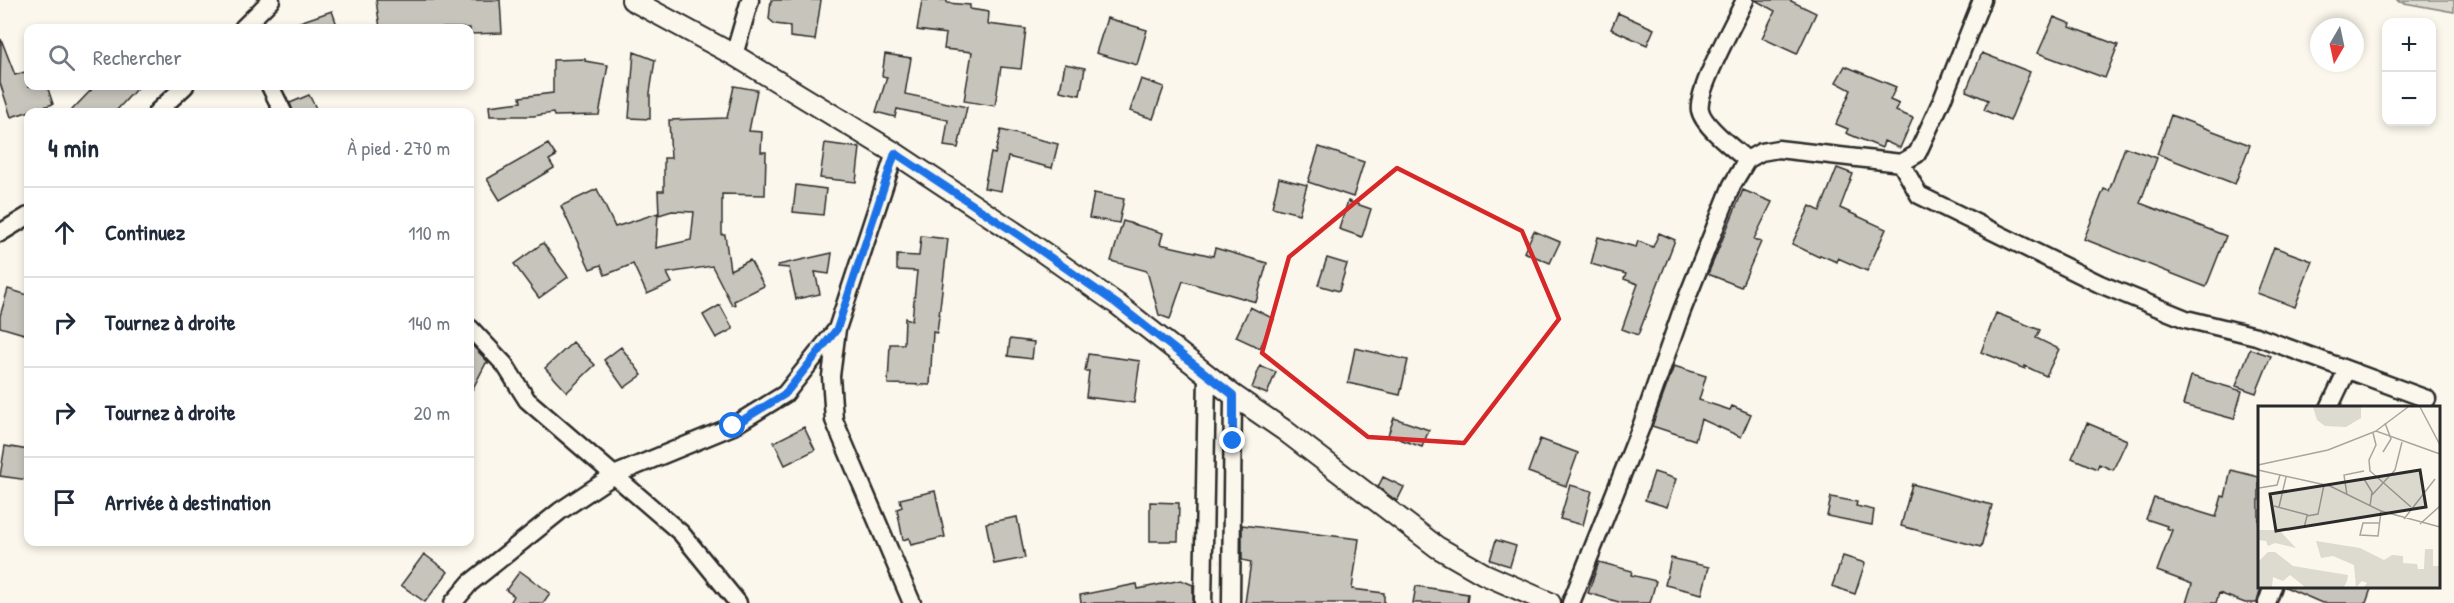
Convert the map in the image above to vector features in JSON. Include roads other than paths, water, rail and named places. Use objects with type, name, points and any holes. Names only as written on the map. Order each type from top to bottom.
[{"type":"street","points":[[247,24],[271,0]]},
{"type":"street","points":[[632,0],[734,55],[895,153],[1117,304],[1233,395],[1284,430],[1437,547],[1484,574],[1550,603]]},
{"type":"street","points":[[734,55],[750,0]]},
{"type":"street","points":[[1745,0],[1701,93],[1700,110],[1709,125],[1747,160]]},
{"type":"street","points":[[1571,603],[1641,428],[1681,314],[1732,185],[1747,160],[1761,152],[1778,149],[1901,164],[1917,154],[1942,100],[1982,0]]},
{"type":"street","points":[[161,108],[181,90]]},
{"type":"street","points":[[272,90],[281,108]]},
{"type":"street","points":[[895,153],[837,329],[831,376],[834,420],[912,603]]},
{"type":"street","points":[[1901,164],[1919,195],[2100,284],[2187,319],[2256,336],[2427,399]]},
{"type":"street","points":[[0,233],[24,218]]},
{"type":"street","points":[[453,603],[470,583],[560,511],[614,475],[733,426],[785,394],[837,329]]},
{"type":"street","points":[[474,332],[505,365],[527,400],[681,533],[738,603]]},
{"type":"street","points":[[2329,406],[2347,370]]},
{"type":"street","points":[[1203,603],[1208,375]]},
{"type":"street","points":[[1231,603],[1233,395]]},
{"type":"street","points":[[2267,603],[2272,588]]}]
